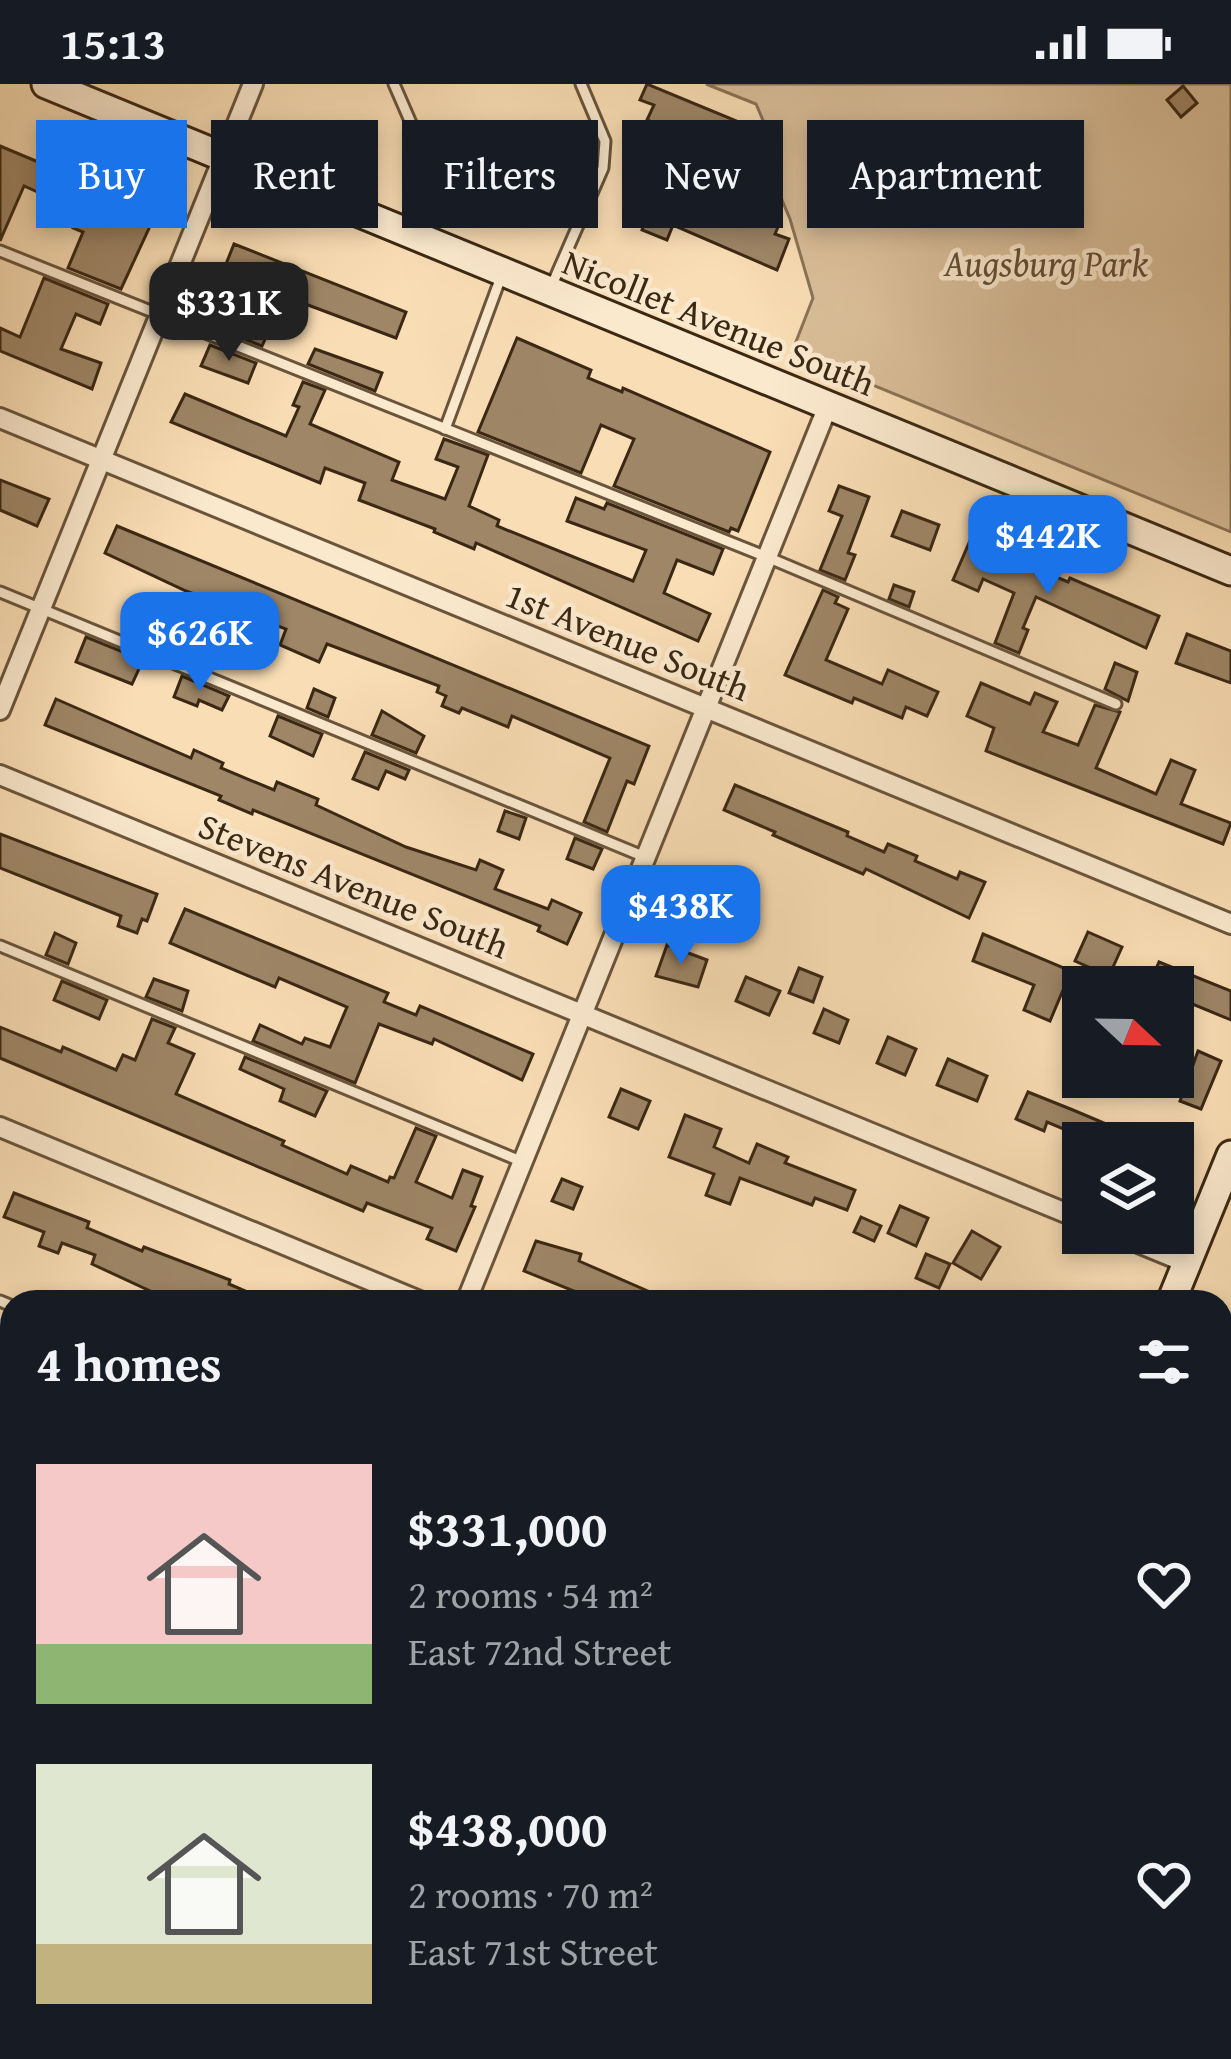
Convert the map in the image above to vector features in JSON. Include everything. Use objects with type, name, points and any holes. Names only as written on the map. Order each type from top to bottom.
[{"type":"main road","name":"Nicollet Avenue South","points":[[46,84],[211,152]]},
{"type":"main road","name":"Nicollet Avenue South","points":[[378,220],[1231,571]]},
{"type":"main road","points":[[1176,1290],[1231,1155]]},
{"type":"street","points":[[239,120],[253,84]]},
{"type":"street","points":[[0,710],[211,189]]},
{"type":"street","points":[[471,1290],[828,406]]},
{"type":"street","name":"1st Avenue South","points":[[0,418],[1231,924]]},
{"type":"street","name":"Stevens Avenue South","points":[[0,775],[1062,1211]]},
{"type":"street","points":[[0,1127],[393,1290]]},
{"type":"street","points":[[1165,1254],[1187,1263]]},
{"type":"lane","points":[[394,84],[410,120]]},
{"type":"lane","points":[[580,84],[596,120]]},
{"type":"lane","points":[[598,125],[605,141],[598,177]]},
{"type":"lane","points":[[550,291],[576,228]]},
{"type":"lane","points":[[0,250],[767,557],[1116,704]]},
{"type":"lane","points":[[445,429],[503,272]]},
{"type":"lane","points":[[0,592],[646,857]]},
{"type":"lane","points":[[0,946],[523,1162]]},
{"type":"green space","name":"Augsburg Park","points":[[706,84],[1231,84],[1231,532],[792,352],[813,298],[783,202],[783,120],[763,120],[756,104]]},
{"type":"building","points":[[647,84],[734,120],[647,120],[654,105],[640,100]]},
{"type":"building","points":[[1183,86],[1197,103],[1181,117],[1167,100]]},
{"type":"building","points":[[0,146],[36,161],[36,191],[24,186],[0,241]]},
{"type":"building","points":[[73,228],[149,228],[121,289],[68,268],[83,232]]},
{"type":"building","points":[[643,228],[672,228],[667,240]]},
{"type":"building","points":[[680,228],[778,228],[775,234],[789,239],[777,270]]},
{"type":"building","points":[[234,244],[406,312],[396,338],[284,296],[262,346],[217,328],[236,280],[222,274]]},
{"type":"building","points":[[44,278],[108,304],[100,324],[76,314],[61,349],[101,363],[92,389],[0,351],[0,328],[20,337]]},
{"type":"building","points":[[517,338],[591,370],[588,378],[622,392],[623,388],[770,452],[738,531],[731,528],[729,532],[614,486],[634,439],[601,425],[581,473],[478,432]]},
{"type":"building","points":[[210,345],[256,363],[248,383],[201,366]]},
{"type":"building","points":[[315,349],[382,373],[375,391],[308,364]]},
{"type":"building","points":[[303,382],[325,390],[310,424],[399,462],[392,480],[445,499],[458,467],[436,459],[444,439],[488,455],[469,506],[499,520],[497,526],[633,581],[646,550],[567,521],[576,498],[604,509],[607,503],[723,549],[713,574],[677,560],[664,593],[710,614],[698,641],[476,543],[474,549],[359,500],[365,483],[325,468],[320,483],[171,422],[185,394],[286,436],[299,407],[293,405]]},
{"type":"building","points":[[0,480],[49,499],[37,526],[0,510]]},
{"type":"building","points":[[839,486],[869,497],[848,553],[855,555],[845,580],[820,570],[842,516],[829,511]]},
{"type":"building","points":[[902,511],[939,525],[930,550],[892,536]]},
{"type":"building","points":[[117,526],[649,746],[634,784],[627,781],[607,832],[584,822],[610,758],[512,716],[508,727],[462,708],[459,713],[442,706],[446,696],[437,692],[439,686],[327,644],[319,662],[280,645],[286,629],[186,591],[105,553]]},
{"type":"building","points":[[972,536],[1068,582],[1070,578],[1159,616],[1146,648],[1036,597],[1019,653],[995,643],[1014,593],[983,579],[978,591],[953,580]]},
{"type":"building","points":[[894,585],[914,592],[909,607],[889,599]]},
{"type":"building","points":[[823,590],[848,609],[826,660],[882,684],[888,670],[938,692],[927,716],[906,707],[902,718],[785,675]]},
{"type":"building","points":[[1187,634],[1231,651],[1231,683],[1176,663]]},
{"type":"building","points":[[86,637],[143,660],[132,684],[76,662]]},
{"type":"building","points":[[1115,663],[1137,672],[1128,701],[1105,689]]},
{"type":"building","points":[[182,676],[229,696],[222,710],[199,700],[197,706],[174,697]]},
{"type":"building","points":[[981,683],[1030,704],[1035,693],[1057,702],[1043,732],[1078,745],[1095,705],[1120,712],[1096,768],[1156,794],[1171,760],[1195,770],[1181,804],[1231,823],[1223,844],[986,751],[994,728],[967,716]]},
{"type":"building","points":[[314,689],[335,698],[328,717],[307,708]]},
{"type":"building","points":[[56,699],[191,758],[194,750],[223,763],[221,768],[274,790],[277,782],[318,799],[316,805],[406,847],[476,870],[480,860],[503,870],[495,889],[548,909],[552,900],[581,913],[567,944],[538,931],[540,926],[253,810],[252,814],[219,800],[221,796],[45,725]]},
{"type":"building","points":[[382,711],[424,736],[416,753],[372,735]]},
{"type":"building","points":[[278,716],[322,734],[313,756],[270,736]]},
{"type":"building","points":[[365,752],[409,770],[405,779],[386,771],[378,789],[353,779]]},
{"type":"building","points":[[735,785],[884,852],[888,844],[957,879],[960,872],[985,882],[969,918],[724,810]]},
{"type":"building","points":[[505,811],[526,818],[519,839],[498,831]]},
{"type":"building","points":[[0,834],[157,894],[147,921],[142,919],[137,933],[118,926],[121,916],[0,868]]},
{"type":"building","points":[[575,838],[602,849],[593,869],[567,859]]},
{"type":"building","points":[[185,909],[388,993],[384,1002],[416,1015],[420,1006],[533,1054],[522,1080],[434,1039],[432,1044],[379,1024],[355,1083],[253,1041],[260,1025],[302,1044],[305,1038],[330,1047],[347,1007],[279,978],[275,987],[170,943]]},
{"type":"building","points":[[1088,932],[1122,947],[1113,966],[1075,961]]},
{"type":"building","points":[[55,933],[76,943],[68,964],[46,955]]},
{"type":"building","points":[[983,934],[1062,967],[1062,992],[1050,1021],[1024,1010],[1034,985],[973,961]]},
{"type":"building","points":[[667,945],[707,960],[698,987],[656,976]]},
{"type":"building","points":[[799,968],[822,977],[813,1002],[789,993]]},
{"type":"building","points":[[1194,976],[1231,991],[1231,1020],[1194,1005]]},
{"type":"building","points":[[746,977],[780,991],[769,1015],[736,1001]]},
{"type":"building","points":[[154,979],[188,991],[182,1011],[146,997]]},
{"type":"building","points":[[62,981],[107,1000],[99,1019],[54,1000]]},
{"type":"building","points":[[824,1009],[848,1020],[839,1043],[814,1033]]},
{"type":"building","points":[[152,1019],[175,1028],[168,1043],[194,1054],[176,1094],[347,1174],[351,1166],[388,1182],[416,1128],[436,1136],[416,1182],[452,1198],[463,1170],[482,1177],[456,1251],[427,1239],[432,1228],[367,1203],[363,1211],[0,1058],[0,1027],[116,1070],[123,1055],[135,1060]]},
{"type":"building","points":[[888,1037],[916,1049],[905,1075],[877,1063]]},
{"type":"building","points":[[1198,1051],[1221,1061],[1201,1109],[1180,1101],[1194,1098]]},
{"type":"building","points":[[245,1057],[327,1091],[315,1116],[280,1101],[284,1089],[240,1069]]},
{"type":"building","points":[[948,1059],[987,1076],[977,1101],[937,1085]]},
{"type":"building","points":[[621,1089],[650,1101],[638,1129],[609,1117]]},
{"type":"building","points":[[1028,1092],[1100,1122],[1062,1122],[1062,1128],[1047,1122],[1044,1131],[1016,1119]]},
{"type":"building","points":[[685,1115],[721,1129],[714,1147],[749,1163],[757,1144],[788,1157],[785,1163],[855,1190],[847,1210],[815,1198],[812,1205],[740,1178],[730,1204],[706,1195],[714,1174],[669,1157]]},
{"type":"building","points":[[562,1179],[582,1187],[573,1209],[552,1201]]},
{"type":"building","points":[[14,1193],[89,1222],[87,1228],[142,1251],[144,1247],[230,1280],[229,1284],[243,1290],[148,1290],[92,1264],[95,1255],[62,1243],[58,1253],[39,1246],[44,1232],[4,1217]]},
{"type":"building","points":[[900,1206],[928,1218],[916,1246],[888,1233]]},
{"type":"building","points":[[861,1217],[881,1226],[874,1241],[854,1232]]},
{"type":"building","points":[[972,1231],[1000,1247],[981,1279],[953,1263]]},
{"type":"building","points":[[536,1241],[581,1254],[579,1261],[645,1290],[571,1290],[524,1271]]},
{"type":"building","points":[[926,1254],[950,1264],[939,1288],[916,1278]]}]
